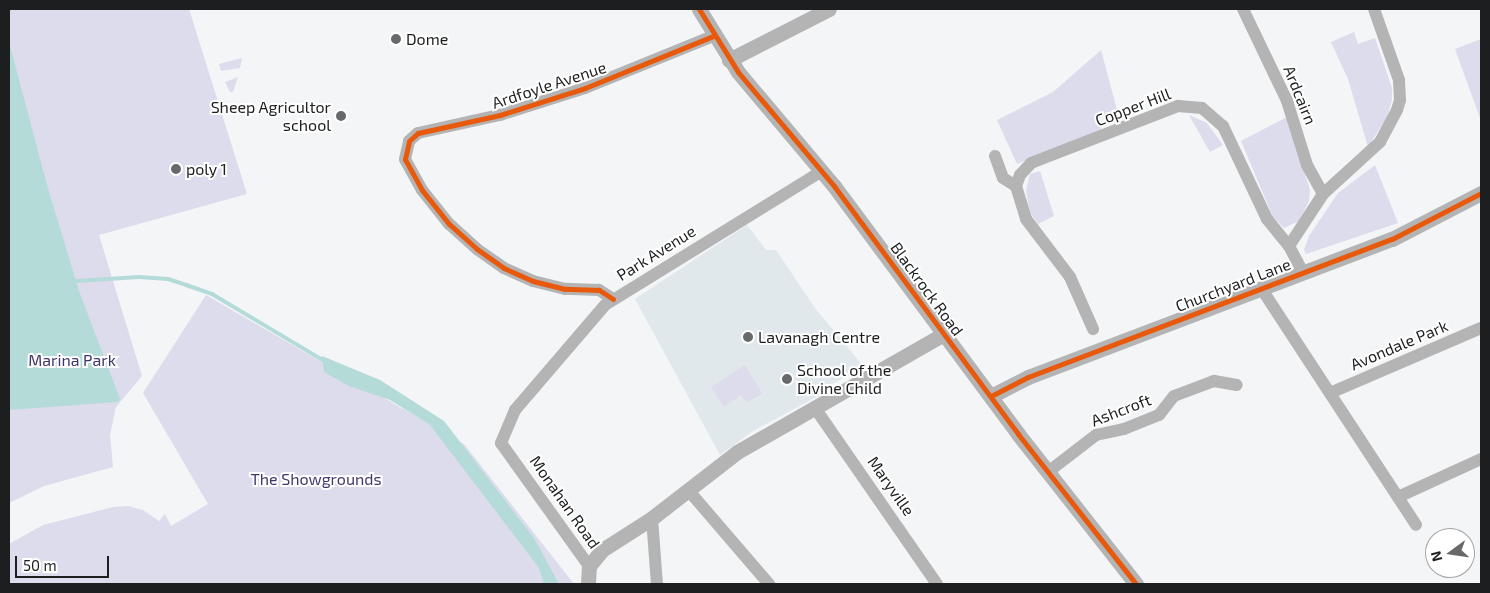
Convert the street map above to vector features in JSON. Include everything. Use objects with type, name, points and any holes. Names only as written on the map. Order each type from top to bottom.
[{"type":"street","name":"Blackrock Road","points":[[699,9],[729,60],[822,171],[1048,472],[1136,584]]},
{"type":"street","points":[[729,60],[829,9]]},
{"type":"street","name":"Ardcairn","points":[[1243,9],[1287,101],[1307,166],[1323,194]]},
{"type":"street","points":[[1289,246],[1323,194],[1376,148],[1388,129],[1400,100],[1397,73],[1374,9]]},
{"type":"street","name":"Ardfoyle Avenue","points":[[613,299],[600,290],[548,286],[500,266],[444,220],[428,199],[405,159],[409,141],[418,133],[480,120],[548,101],[689,48],[714,36]]},
{"type":"street","name":"Copper Hill","points":[[1016,186],[1020,175],[1031,163],[1174,107],[1196,106],[1215,116],[1223,126],[1267,220],[1289,246],[1303,272]]},
{"type":"street","points":[[995,156],[1003,178],[1016,186],[1023,213],[1070,277],[1093,329]]},
{"type":"street","name":"Park Avenue","points":[[501,443],[515,410],[613,299],[822,171]]},
{"type":"street","name":"Churchyard Lane","points":[[991,396],[1028,377],[1408,232],[1481,193]]},
{"type":"street","points":[[1262,288],[1416,525]]},
{"type":"street","name":"Avondale Park","points":[[1330,393],[1481,328]]},
{"type":"street","points":[[589,566],[602,550],[652,518],[737,452],[944,334]]},
{"type":"street","name":"Ashcroft","points":[[1048,472],[1096,435],[1124,429],[1159,415],[1174,396],[1214,381],[1237,385]]},
{"type":"street","name":"Maryville","points":[[815,408],[937,584]]},
{"type":"street","name":"Monahan Road","points":[[501,443],[589,566],[588,584]]},
{"type":"street","points":[[1398,496],[1481,459]]},
{"type":"street","points":[[689,491],[769,584]]},
{"type":"street","points":[[652,518],[657,584]]},
{"type":"shaded area","points":[[9,42],[47,185],[79,291],[120,399],[118,402],[9,410]]},
{"type":"shaded area","name":"Lavanagh Centre","points":[[747,225],[766,250],[776,250],[815,308],[864,367],[827,387],[829,390],[753,431],[720,455],[635,299]]},
{"type":"shaded area","points":[[322,356],[380,380],[444,421],[534,538],[559,584],[544,584],[539,568],[430,425],[390,400],[349,386],[324,372]]},
{"type":"green space","name":"Marina Park","points":[[9,9],[189,9],[247,194],[99,235],[142,376],[116,407],[110,435],[113,467],[44,486],[9,503]]},
{"type":"green space","points":[[1354,32],[1358,44],[1375,38],[1392,88],[1392,100],[1387,117],[1368,147],[1348,79],[1331,42]]},
{"type":"green space","points":[[1481,39],[1481,121],[1455,49]]},
{"type":"green space","points":[[1101,50],[1117,110],[1100,117],[1101,130],[1017,164],[997,120],[1053,92]]},
{"type":"green space","points":[[242,58],[240,68],[221,71],[219,64]]},
{"type":"green space","points":[[238,77],[233,92],[230,92],[225,82]]},
{"type":"green space","points":[[1189,115],[1207,123],[1223,145],[1210,152]]},
{"type":"green space","points":[[1287,117],[1310,190],[1309,201],[1299,221],[1284,228],[1273,217],[1241,141]]},
{"type":"green space","points":[[1375,165],[1398,223],[1306,254],[1304,250],[1309,236],[1338,193]]},
{"type":"green space","points":[[1040,171],[1054,216],[1038,224],[1030,212],[1026,191],[1030,174]]},
{"type":"green space","name":"The Showgrounds","points":[[206,295],[464,444],[574,584],[9,584],[9,544],[43,525],[113,507],[128,506],[143,510],[159,521],[165,514],[171,526],[208,504],[143,393]]},
{"type":"green space","points":[[745,365],[762,393],[747,403],[741,395],[724,407],[711,387]]},
{"type":"waterway","points":[[77,281],[139,277],[168,279],[212,294],[326,362]]},
{"type":"cycle path","points":[[699,9],[738,72],[834,186],[1018,434],[1136,584]]},
{"type":"cycle path","points":[[613,299],[599,290],[565,289],[533,281],[504,268],[477,249],[449,224],[422,190],[405,159],[409,141],[418,133],[500,115],[585,88],[713,36]]},
{"type":"cycle path","points":[[991,396],[1028,377],[1392,239],[1481,193]]},
{"type":"place","name":"Dome","points":[[396,39]]},
{"type":"place","name":"Sheep Agricultor school","points":[[341,116]]},
{"type":"place","name":"poly 1","points":[[176,169]]},
{"type":"place","name":"Lavanagh Centre","points":[[748,337]]},
{"type":"place","name":"School of the Divine Child","points":[[787,379]]}]
